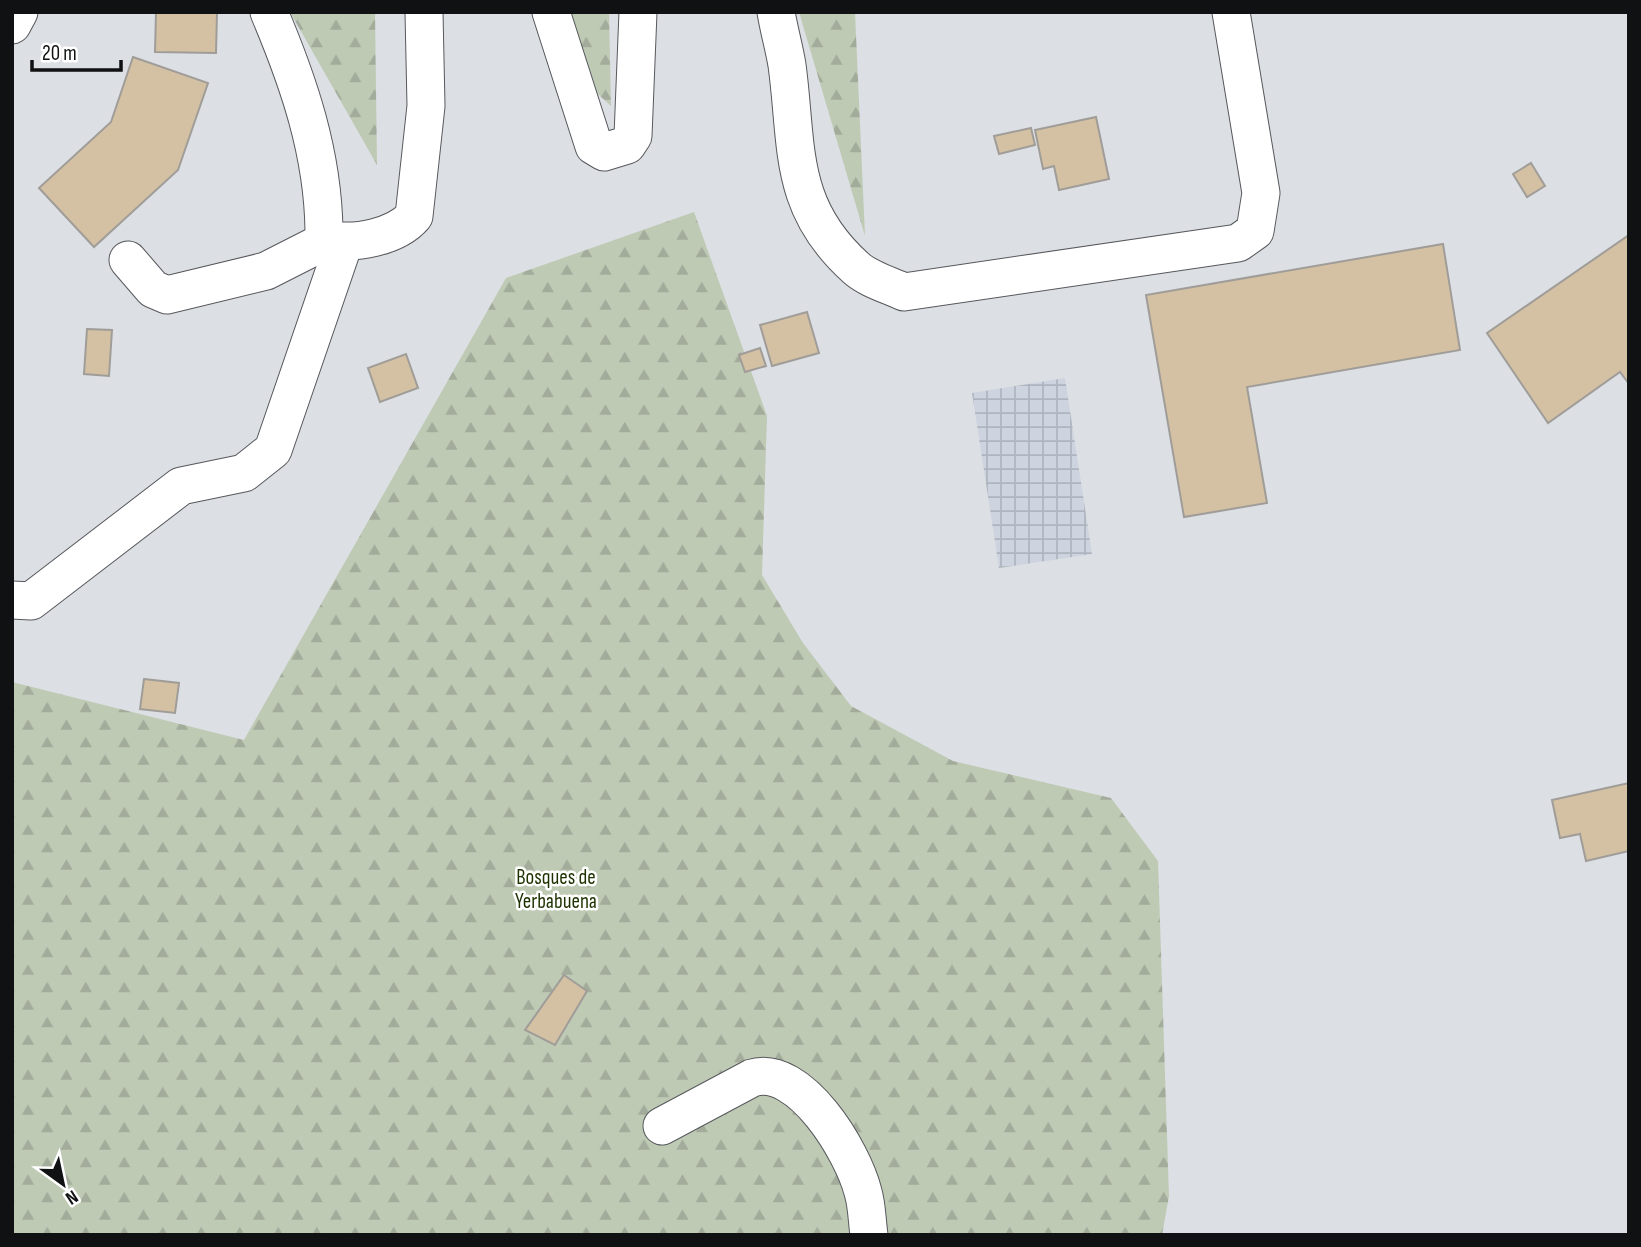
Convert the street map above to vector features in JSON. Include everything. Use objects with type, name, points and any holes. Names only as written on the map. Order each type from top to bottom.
[{"type":"street","points":[[12,25],[19,12]]},
{"type":"street","points":[[269,12],[300,85],[319,163],[324,231],[337,241]]},
{"type":"street","points":[[128,260],[153,289],[167,295],[266,271],[337,241],[400,228],[414,216],[426,106],[424,12]]},
{"type":"street","points":[[551,12],[594,146],[604,152],[620,149],[633,136],[638,12]]},
{"type":"street","points":[[776,12],[787,65],[795,164],[811,209],[826,233],[857,269],[904,292],[1238,243],[1255,231],[1261,193],[1231,12]]},
{"type":"street","points":[[12,600],[31,601],[181,486],[244,473],[273,450],[337,241]]},
{"type":"street","points":[[662,1126],[752,1078],[764,1074],[785,1081],[807,1097],[838,1137],[863,1191],[869,1235]]},
{"type":"shaded area","points":[[1065,378],[1092,554],[999,568],[972,393]]},
{"type":"green space","points":[[290,12],[375,12],[377,165]]},
{"type":"green space","points":[[569,12],[609,12],[611,106],[588,85]]},
{"type":"green space","points":[[799,12],[855,12],[865,236]]},
{"type":"green space","name":"Bosques de Yerbabuena","points":[[694,212],[767,416],[762,575],[803,643],[851,706],[953,761],[1111,798],[1158,861],[1169,1196],[1162,1235],[12,1235],[12,682],[244,740],[506,278]]},
{"type":"building","points":[[156,12],[217,12],[216,53],[155,52]]},
{"type":"building","points":[[133,57],[208,83],[178,170],[94,247],[39,188],[111,122]]},
{"type":"building","points":[[1096,117],[1109,179],[1059,190],[1054,166],[1043,169],[1035,130]]},
{"type":"building","points":[[1031,128],[1035,145],[999,154],[994,136]]},
{"type":"building","points":[[1531,163],[1545,186],[1527,197],[1513,174]]},
{"type":"building","points":[[1629,235],[1629,384],[1620,372],[1548,423],[1487,333]]},
{"type":"building","points":[[1443,244],[1460,350],[1247,387],[1267,503],[1184,517],[1146,295]]},
{"type":"building","points":[[807,312],[819,353],[772,366],[760,325]]},
{"type":"building","points":[[87,329],[112,330],[109,376],[84,374]]},
{"type":"building","points":[[760,348],[766,366],[745,372],[739,355]]},
{"type":"building","points":[[406,354],[418,388],[380,402],[368,368]]},
{"type":"building","points":[[144,679],[179,683],[175,713],[140,709]]},
{"type":"building","points":[[1629,783],[1629,851],[1586,861],[1580,834],[1560,838],[1552,800]]},
{"type":"building","points":[[564,975],[587,991],[555,1045],[525,1030]]}]
